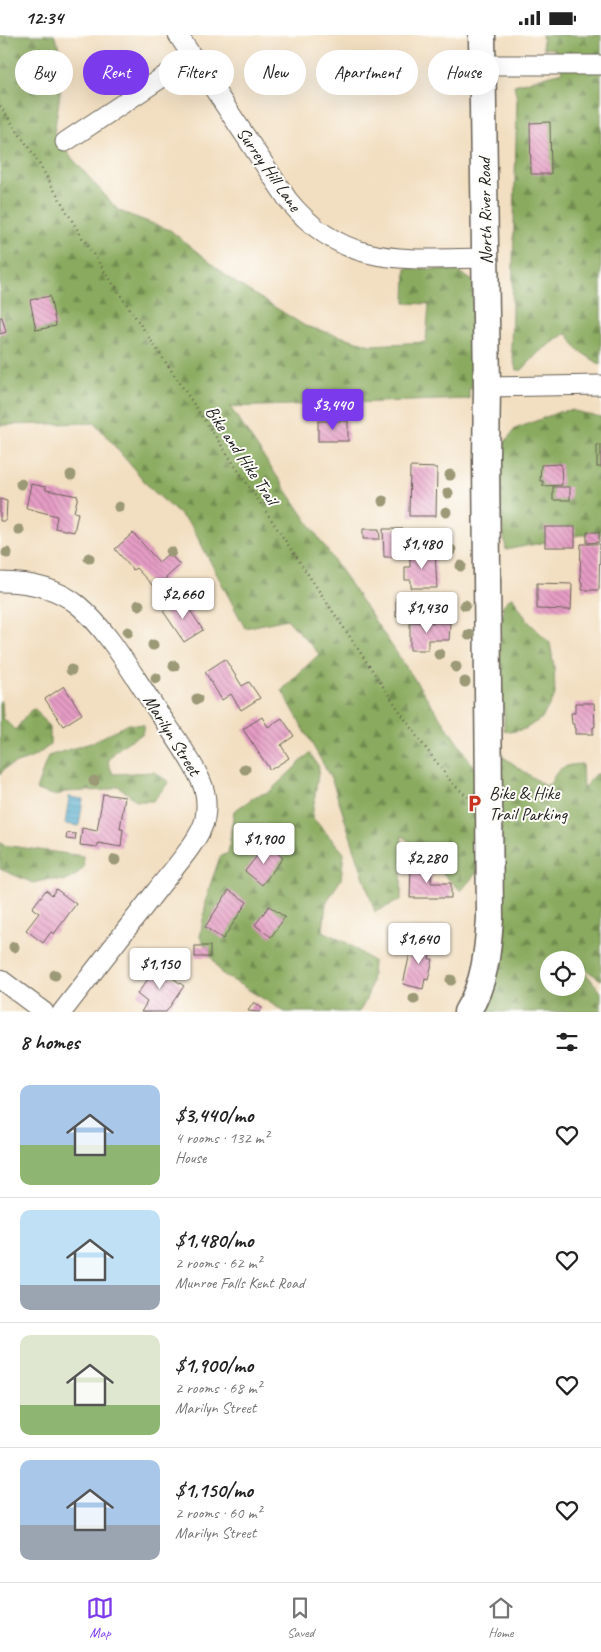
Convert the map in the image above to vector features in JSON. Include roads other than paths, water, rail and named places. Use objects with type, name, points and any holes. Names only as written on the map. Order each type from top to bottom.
[{"type":"street","name":"Surrey Hill Lane","points":[[178,35],[188,50]]},
{"type":"street","name":"North River Road","points":[[482,35],[482,50]]},
{"type":"street","points":[[499,65],[601,65]]},
{"type":"street","points":[[65,142],[159,80]]},
{"type":"street","name":"Surrey Hill Lane","points":[[218,95],[288,200],[319,232],[352,249],[377,256],[403,259],[485,258]]},
{"type":"street","name":"North River Road","points":[[467,1012],[482,978],[488,948],[490,918],[483,95]]},
{"type":"street","points":[[487,387],[601,385]]},
{"type":"street","name":"Marilyn Street","points":[[0,582],[27,583],[46,588],[63,595],[78,605],[90,617],[114,647],[191,761],[202,783],[206,800],[205,819],[198,835],[178,864],[62,1012]]},
{"type":"street","points":[[0,979],[44,1012]]},
{"type":"water","points":[[69,797],[83,799],[79,826],[65,824]]},
{"type":"place","name":"Bike & Hike Trail Parking","points":[[475,803]]}]
